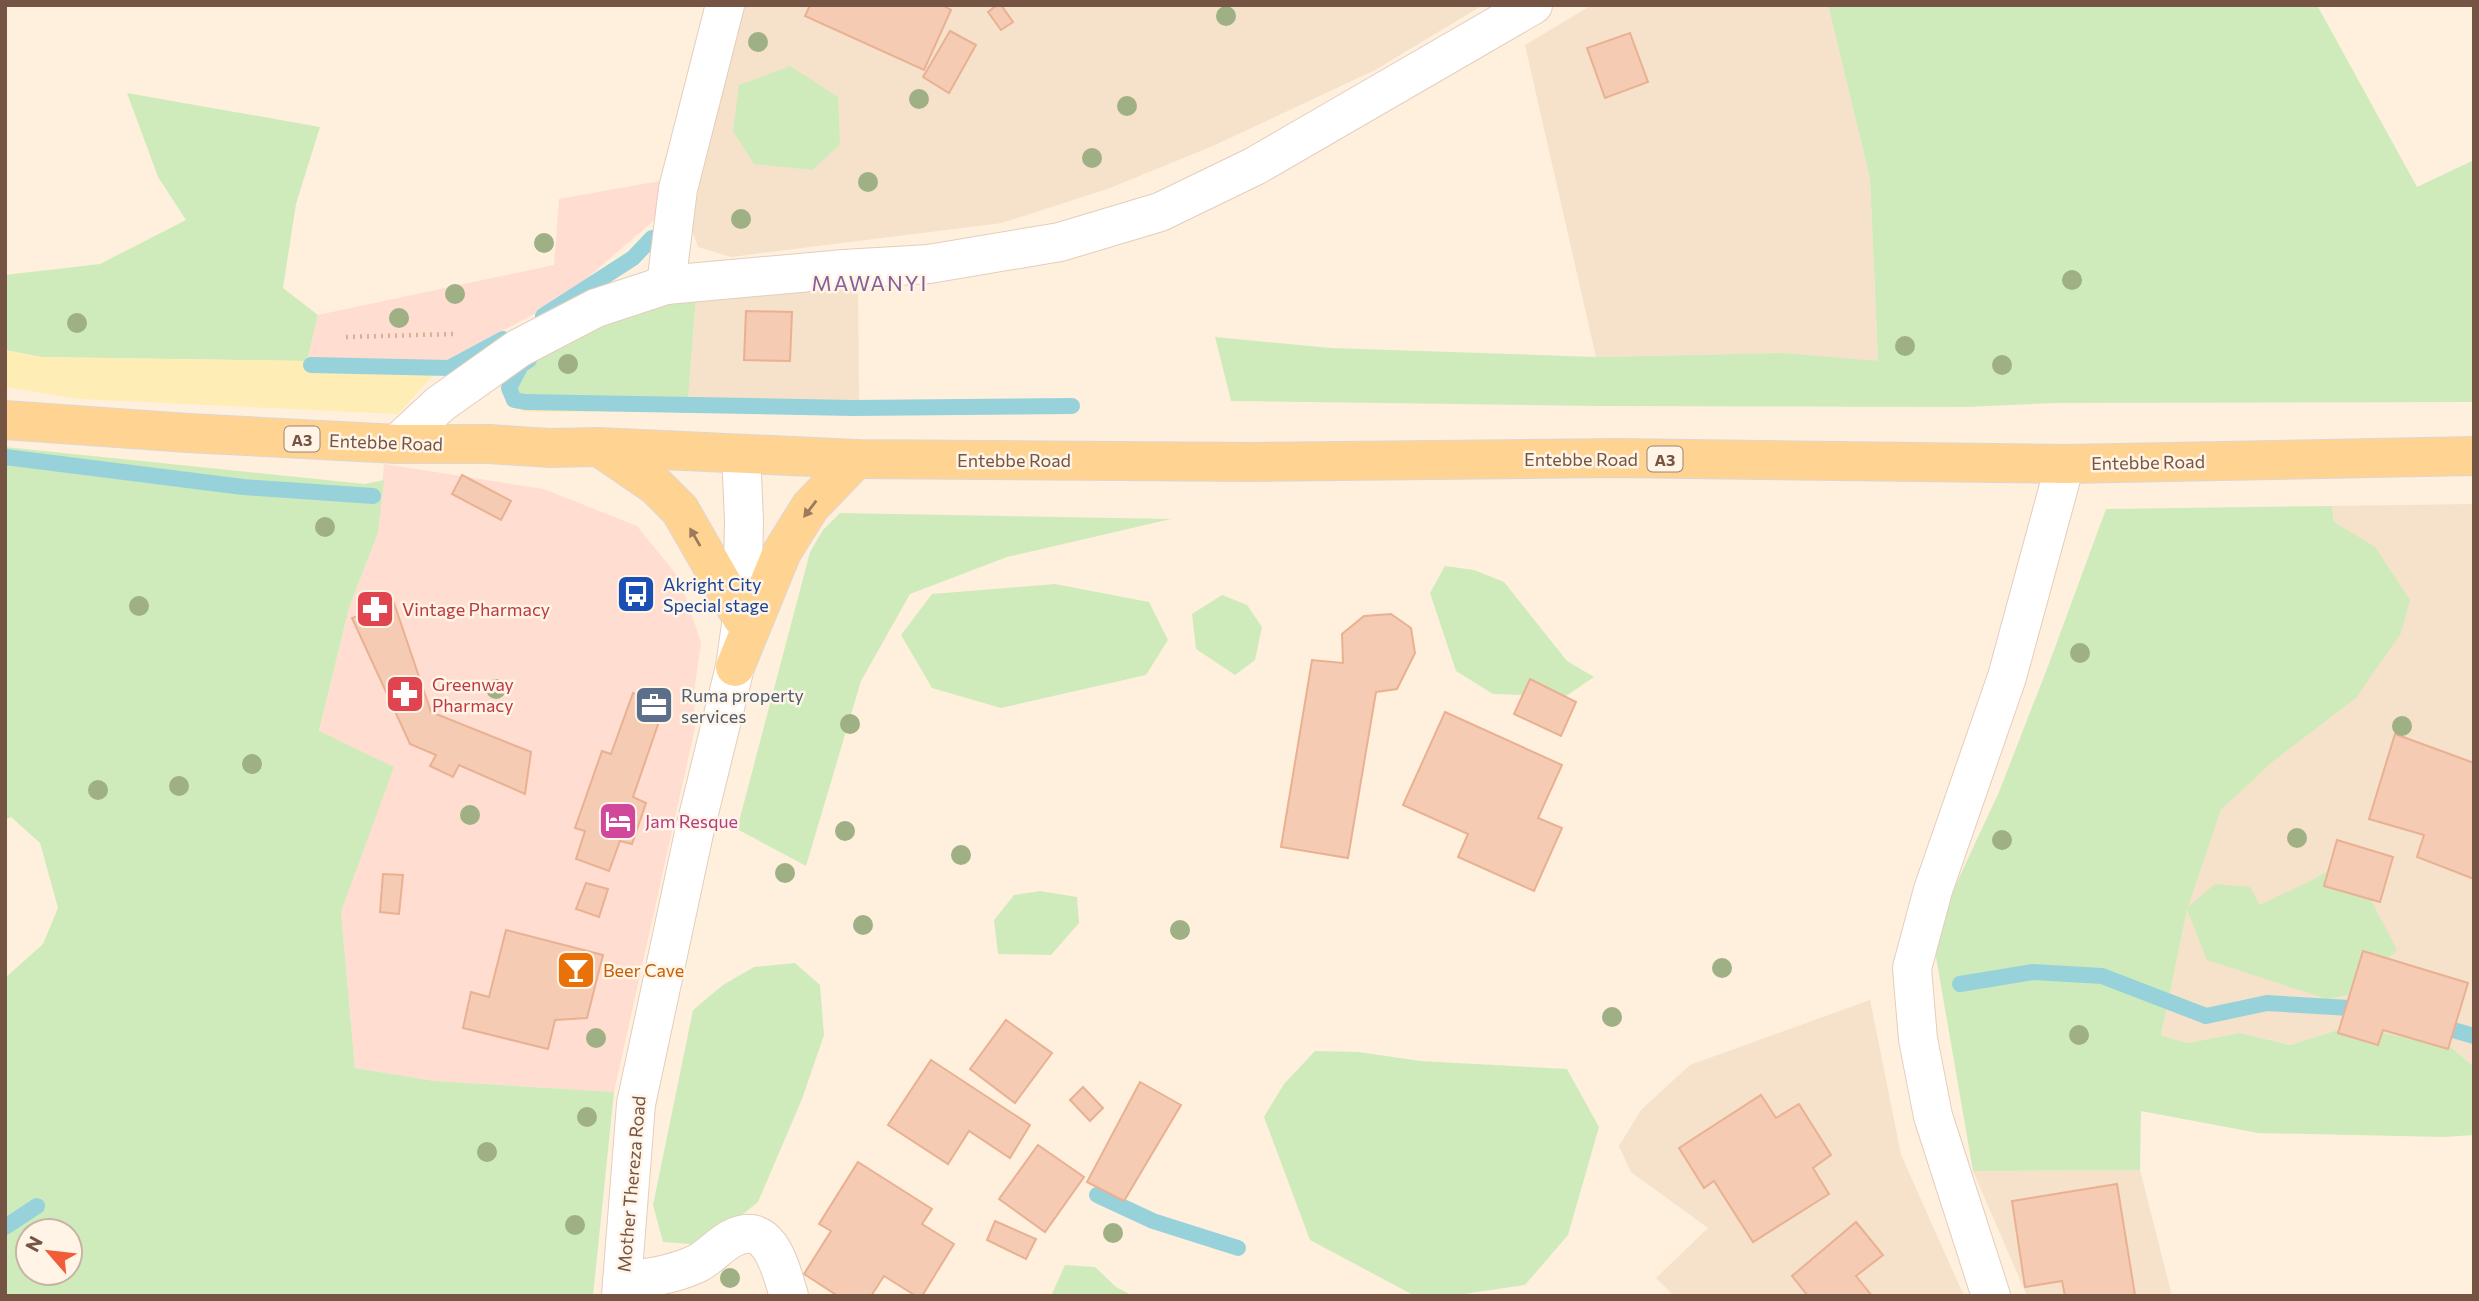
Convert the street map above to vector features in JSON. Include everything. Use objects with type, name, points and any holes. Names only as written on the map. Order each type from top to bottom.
[{"type":"main road","name":"Entebbe Road","points":[[5,420],[397,444],[599,447]]},
{"type":"main road","name":"A3","points":[[599,447],[856,459]]},
{"type":"main road","points":[[599,447],[656,486],[680,510],[742,618]]},
{"type":"main road","name":"Entebbe Road","points":[[856,459],[1252,462],[1618,458],[2065,464],[2474,456]]},
{"type":"main road","points":[[735,667],[782,552],[810,507],[856,459]]},
{"type":"street","points":[[666,285],[678,189],[725,5]]},
{"type":"street","points":[[397,444],[440,404],[519,348],[596,308],[666,285],[929,264],[1060,242],[1160,212],[1255,166],[1533,5]]},
{"type":"street","name":"Mother Thereza Road","points":[[622,1288],[636,1104],[694,833],[735,667],[742,618],[744,520],[741,454]]},
{"type":"street","points":[[1991,1296],[1933,1116],[1918,1039],[1912,968],[1933,890],[2007,677],[2065,464]]},
{"type":"street","points":[[622,1288],[698,1263],[743,1233],[759,1237],[775,1252],[789,1296]]},
{"type":"path","points":[[346,337],[463,334]]},
{"type":"shaded area","points":[[743,5],[1483,5],[1375,70],[1215,145],[1110,188],[1002,223],[731,257],[698,247],[692,230],[698,192]]},
{"type":"shaded area","points":[[1592,5],[1828,5],[1870,179],[1878,362],[1784,353],[1596,357],[1525,45]]},
{"type":"shaded area","points":[[671,179],[659,216],[564,298],[446,361],[351,365],[307,361],[318,315],[554,265],[559,199]]},
{"type":"shaded area","points":[[858,280],[859,403],[688,400],[696,296]]},
{"type":"shaded area","points":[[384,464],[544,489],[637,526],[679,578],[701,642],[694,692],[695,728],[614,1092],[435,1081],[355,1068],[341,912],[393,767],[319,732],[349,608],[378,533]]},
{"type":"shaded area","points":[[2474,504],[2474,1067],[2451,1047],[2350,1026],[2292,1045],[2240,1033],[2187,1043],[2161,1035],[2187,909],[2221,810],[2334,522],[2332,506]]},
{"type":"shaded area","points":[[1870,1000],[1901,1155],[1964,1296],[1674,1296],[1656,1278],[1708,1228],[1631,1172],[1619,1146],[1641,1110],[1690,1065]]},
{"type":"shaded area","points":[[2140,1170],[2172,1296],[2027,1296],[1973,1171]]},
{"type":"green space","points":[[1828,5],[2317,5],[2417,187],[2474,160],[2474,402],[2057,403],[1965,407],[1231,401],[1215,337],[1331,348],[1596,357],[1784,353],[1878,361],[1870,179]]},
{"type":"green space","points":[[790,66],[838,97],[840,144],[813,170],[754,164],[733,131],[739,85]]},
{"type":"green space","points":[[127,93],[320,127],[296,204],[283,288],[318,315],[307,361],[41,357],[5,350],[5,275],[100,264],[186,220],[158,177]]},
{"type":"green space","points":[[696,296],[688,400],[519,400],[513,385],[526,362],[635,312]]},
{"type":"green space","points":[[5,447],[365,484],[384,480],[378,533],[349,608],[319,731],[394,767],[341,912],[355,1068],[435,1081],[614,1092],[593,1296],[5,1296],[5,978],[43,944],[58,908],[40,843],[11,817],[5,820]]},
{"type":"green space","points":[[2332,506],[2334,522],[2375,547],[2410,600],[2401,633],[2356,698],[2272,762],[2221,810],[2188,907],[2215,884],[2250,887],[2260,905],[2360,853],[2327,877],[2371,900],[2397,950],[2348,995],[2327,999],[2207,960],[2187,910],[2161,1035],[2187,1043],[2240,1033],[2291,1045],[2350,1026],[2451,1047],[2474,1067],[2474,1135],[2444,1137],[2258,1133],[2141,1111],[2140,1170],[1973,1171],[1936,957],[1944,910],[1999,792],[2106,509]]},
{"type":"green space","points":[[840,513],[1171,519],[1007,557],[910,594],[861,681],[806,866],[737,829],[810,552],[823,530]]},
{"type":"green space","points":[[1445,566],[1474,570],[1504,582],[1567,661],[1594,677],[1566,696],[1493,694],[1456,671],[1430,593]]},
{"type":"green space","points":[[1055,584],[1149,602],[1168,640],[1146,675],[1001,708],[932,688],[901,635],[932,594]]},
{"type":"green space","points":[[1222,595],[1247,605],[1262,627],[1255,660],[1235,675],[1196,649],[1192,614]]},
{"type":"green space","points":[[1040,891],[1077,897],[1079,923],[1051,955],[998,954],[994,920],[1014,895]]},
{"type":"green space","points":[[795,963],[820,985],[824,1035],[802,1099],[758,1202],[705,1245],[663,1242],[653,1205],[693,1010],[723,985],[754,967]]},
{"type":"green space","points":[[1315,1051],[1358,1052],[1421,1061],[1567,1069],[1599,1127],[1568,1235],[1525,1285],[1450,1296],[1415,1296],[1310,1240],[1264,1117],[1284,1084]]},
{"type":"green space","points":[[1065,1265],[1095,1267],[1116,1287],[1133,1296],[1051,1296]]},
{"type":"sand","points":[[5,350],[41,357],[307,361],[351,365],[446,361],[398,414],[81,399],[5,387]]},
{"type":"sand","points":[[519,400],[898,404],[1061,402],[892,411],[522,412]]},
{"type":"building","points":[[810,5],[942,5],[951,10],[924,70],[805,16]]},
{"type":"building","points":[[1001,5],[1013,22],[1001,30],[988,12]]},
{"type":"building","points":[[950,31],[976,45],[949,93],[923,77]]},
{"type":"building","points":[[1630,33],[1648,82],[1605,98],[1587,48]]},
{"type":"building","points":[[746,311],[792,312],[790,361],[744,360]]},
{"type":"building","points":[[462,475],[511,501],[501,520],[452,494]]},
{"type":"building","points":[[394,603],[431,712],[531,752],[525,794],[459,765],[453,777],[430,766],[436,755],[410,744],[352,618]]},
{"type":"building","points":[[1391,614],[1411,628],[1415,653],[1397,689],[1376,692],[1348,858],[1281,847],[1312,660],[1343,663],[1342,634],[1364,616]]},
{"type":"building","points":[[1530,679],[1576,702],[1561,736],[1514,714]]},
{"type":"building","points":[[633,693],[665,704],[633,797],[646,803],[632,844],[620,841],[609,871],[576,859],[585,831],[575,828],[602,751],[611,754]]},
{"type":"building","points":[[1445,712],[1562,765],[1538,818],[1562,828],[1534,891],[1458,857],[1468,834],[1403,805]]},
{"type":"building","points":[[2395,734],[2474,763],[2474,879],[2417,857],[2424,835],[2369,819]]},
{"type":"building","points":[[2337,840],[2393,857],[2380,902],[2324,886]]},
{"type":"building","points":[[383,874],[403,875],[399,914],[380,912]]},
{"type":"building","points":[[586,883],[608,889],[599,917],[576,909]]},
{"type":"building","points":[[506,930],[603,955],[587,1018],[555,1020],[548,1049],[463,1028],[471,992],[489,997]]},
{"type":"building","points":[[2363,951],[2468,983],[2448,1049],[2383,1030],[2378,1045],[2338,1033]]},
{"type":"building","points":[[1006,1020],[1052,1053],[1015,1103],[970,1069]]},
{"type":"building","points":[[931,1060],[1030,1125],[1010,1158],[969,1131],[948,1164],[888,1125]]},
{"type":"building","points":[[1140,1082],[1181,1105],[1124,1201],[1087,1182]]},
{"type":"building","points":[[1083,1087],[1103,1108],[1090,1121],[1070,1100]]},
{"type":"building","points":[[1761,1095],[1776,1118],[1799,1104],[1831,1155],[1813,1168],[1829,1194],[1753,1242],[1714,1181],[1704,1188],[1679,1148]]},
{"type":"building","points":[[1038,1145],[1084,1177],[1045,1232],[999,1199]]},
{"type":"building","points":[[858,1162],[932,1209],[922,1224],[954,1244],[922,1296],[916,1296],[884,1276],[871,1296],[838,1296],[804,1274],[831,1231],[819,1224]]},
{"type":"building","points":[[2117,1184],[2135,1295],[2065,1296],[2062,1281],[2025,1287],[2012,1201]]},
{"type":"building","points":[[995,1221],[1036,1239],[1026,1259],[987,1240]]},
{"type":"building","points":[[1856,1222],[1883,1255],[1856,1276],[1872,1296],[1808,1296],[1792,1276]]},
{"type":"waterway","points":[[543,316],[633,258],[652,238]]},
{"type":"waterway","points":[[311,365],[449,368],[503,339]]},
{"type":"waterway","points":[[529,360],[521,365],[509,388],[514,400],[853,408],[1072,406]]},
{"type":"waterway","points":[[5,457],[243,487],[373,496]]},
{"type":"waterway","points":[[1960,984],[2033,972],[2102,976],[2206,1016],[2267,1003],[2367,1009]]},
{"type":"waterway","points":[[2436,1025],[2474,1036]]},
{"type":"waterway","points":[[1097,1195],[1153,1221],[1238,1248]]},
{"type":"waterway","points":[[5,1227],[37,1206]]},
{"type":"place","name":"Akright City Special stage","points":[[636,594]]},
{"type":"place","name":"Vintage Pharmacy","points":[[375,609]]},
{"type":"place","name":"Greenway Pharmacy","points":[[405,694]]},
{"type":"place","name":"Ruma property services","points":[[654,705]]},
{"type":"place","name":"Jam Resque","points":[[618,821]]},
{"type":"place","name":"Beer Cave","points":[[576,970]]},
{"type":"district","name":"MAWANYI","points":[[870,282]]}]
